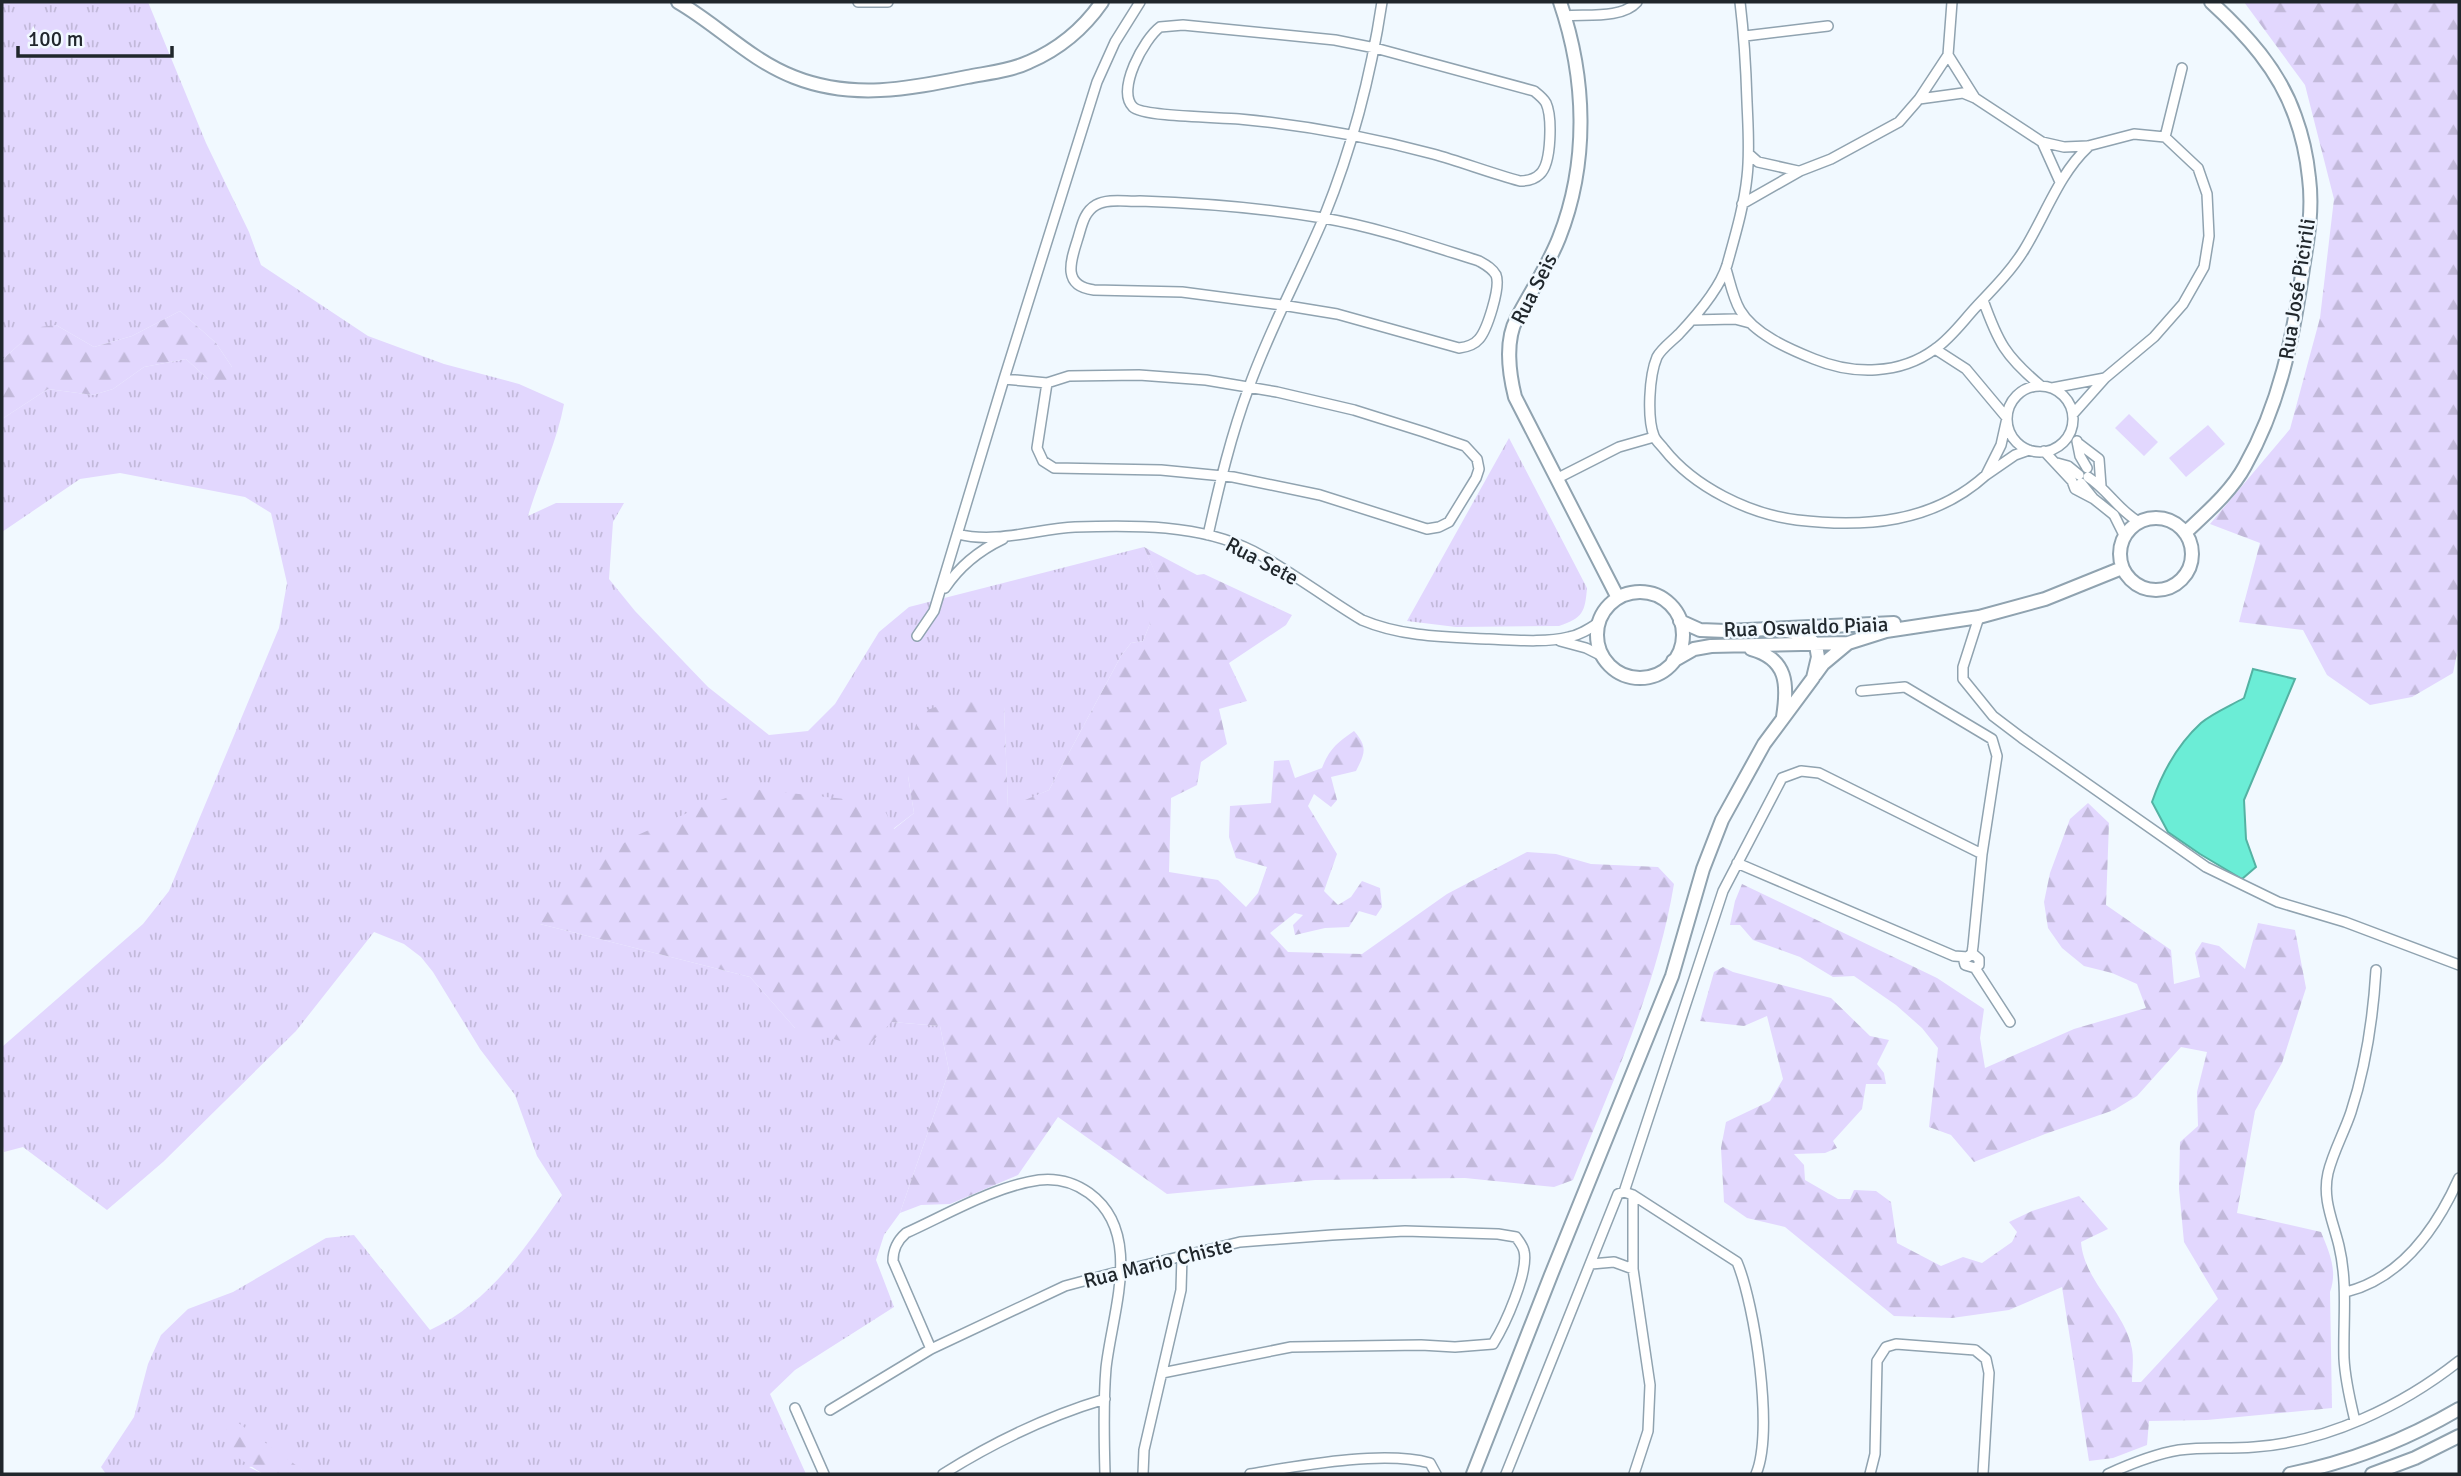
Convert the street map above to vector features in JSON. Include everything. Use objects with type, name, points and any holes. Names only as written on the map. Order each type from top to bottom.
[{"type":"street","points":[[862,2],[888,2]]},
{"type":"street","points":[[684,4],[751,55],[782,72],[820,86],[881,92],[910,89],[1027,63],[1052,50],[1076,32],[1102,2]]},
{"type":"street","points":[[917,636],[934,611],[940,595],[1004,379],[1104,65],[1140,2]]},
{"type":"street","points":[[1208,535],[1248,388],[1282,305],[1323,218],[1352,135],[1375,48],[1382,2]]},
{"type":"street","name":"Rua Seis","points":[[1560,2],[1577,71],[1581,120],[1578,169],[1559,239],[1516,319],[1509,359],[1515,397],[1618,598]]},
{"type":"street","points":[[1564,16],[1619,12],[1628,10],[1637,2]]},
{"type":"street","points":[[1740,2],[1745,36],[1749,154],[1742,204],[1726,269],[1692,320],[1658,356],[1651,387],[1654,437],[1692,478],[1746,505],[1784,518],[1835,524],[1908,518],[1948,503],[1970,490],[2015,454],[2029,450],[2043,451],[2060,445],[2070,433],[2073,414],[2062,394],[2052,388],[2031,387],[2013,399],[2001,445],[1986,475]]},
{"type":"street","points":[[1742,204],[1800,171],[1831,159],[1899,122],[1919,99],[1948,55],[1952,2]]},
{"type":"street","name":"Rua José Picirili","points":[[2185,533],[2212,508],[2244,469],[2277,398],[2288,358],[2311,220],[2309,178],[2295,115],[2278,78],[2241,30],[2211,2]]},
{"type":"street","points":[[1166,26],[1301,36],[1375,48],[1534,91],[1545,101],[1548,110],[1549,155],[1545,168],[1539,175],[1520,181],[1433,154],[1352,135],[1248,120],[1150,114],[1133,107],[1128,96],[1128,86],[1147,41],[1156,31],[1166,26]]},
{"type":"street","points":[[1745,36],[1828,26]]},
{"type":"street","points":[[1948,55],[1975,98]]},
{"type":"street","points":[[2165,136],[2182,68]]},
{"type":"street","points":[[1919,99],[1963,93],[2042,142],[2064,147],[2088,146],[2134,134],[2165,136],[2197,168],[2207,194],[2209,236],[2204,267],[2183,304],[2154,337],[2105,377],[2073,414]]},
{"type":"street","points":[[2042,142],[2060,182]]},
{"type":"street","points":[[1692,320],[1735,319],[1752,324],[1798,353],[1855,371],[1891,368],[1916,359],[1936,349],[1983,300],[2022,253],[2046,213],[2060,182],[2074,160],[2088,146]]},
{"type":"street","points":[[1749,154],[1758,162],[1800,171]]},
{"type":"street","points":[[1160,202],[1323,218],[1402,237],[1479,261],[1489,267],[1496,276],[1497,286],[1481,336],[1470,346],[1459,348],[1337,314],[1282,305],[1182,292],[1094,290],[1082,287],[1073,278],[1070,266],[1087,212],[1100,203],[1160,202]]},
{"type":"street","points":[[1726,269],[1739,309],[1752,324]]},
{"type":"street","points":[[1983,300],[1997,338],[2011,358],[2041,386]]},
{"type":"street","points":[[1936,349],[1966,369],[2007,418],[2012,437],[2029,450]]},
{"type":"street","points":[[1004,379],[1047,383],[1069,376],[1139,375],[1206,380],[1277,392],[1354,410],[1465,446],[1477,459],[1478,474],[1449,523],[1427,529],[1320,495],[1262,482],[1161,470],[1061,469],[1048,465],[1039,455],[1037,448],[1047,383]]},
{"type":"street","points":[[2052,388],[2105,377]]},
{"type":"street","points":[[2070,433],[2078,443],[2099,459],[2101,486]]},
{"type":"street","points":[[1558,478],[1619,447],[1654,437]]},
{"type":"street","points":[[2078,443],[2084,476],[2094,499]]},
{"type":"street","points":[[2043,451],[2057,463],[2075,489],[2094,499],[2114,515],[2124,536]]},
{"type":"street","points":[[2057,463],[2068,466],[2101,486],[2124,513],[2139,522]]},
{"type":"street","points":[[2152,518],[2171,521],[2185,533],[2190,544],[2189,568],[2180,581],[2172,586],[2146,588],[2134,583],[2122,568],[2120,550],[2124,536],[2139,522],[2152,518]]},
{"type":"street","name":"Rua Sete","points":[[958,534],[980,538],[1104,526],[1182,530],[1208,535],[1252,550],[1362,620],[1377,626],[1408,634],[1555,640],[1586,648],[1602,656]]},
{"type":"street","points":[[940,595],[953,575],[971,559],[1011,534]]},
{"type":"street","name":"Rua Oswaldo Piaia","points":[[1674,661],[1694,649],[1848,643],[1886,631],[1979,617],[2045,599],[2122,568]]},
{"type":"street","points":[[1634,592],[1651,594],[1672,607],[1680,621],[1681,646],[1674,661],[1653,675],[1637,677],[1620,673],[1602,656],[1597,640],[1598,623],[1606,609],[1618,598],[1634,592]]},
{"type":"street","points":[[1979,617],[1963,667],[1962,679],[1993,716],[2022,738],[2206,867],[2278,902],[2345,922],[2459,965]]},
{"type":"street","name":"Rua Oswaldo Piaia","points":[[1680,621],[1700,631],[1934,623]]},
{"type":"street","name":"Rua Sete","points":[[1555,640],[1586,631],[1598,623]]},
{"type":"street","points":[[1774,629],[1793,632],[1810,639],[1816,645],[1818,657],[1813,678]]},
{"type":"street","points":[[1474,1474],[1672,976],[1696,891],[1715,838],[1749,768],[1824,664],[1848,643]]},
{"type":"street","points":[[1737,646],[1763,652],[1780,669],[1786,687],[1782,721]]},
{"type":"street","points":[[1861,691],[1905,687],[1992,739],[1997,756],[1968,955]]},
{"type":"street","points":[[1634,1474],[1648,1431],[1650,1385],[1633,1269],[1628,1193],[1723,891],[1782,778],[1801,771],[1819,773],[1982,854]]},
{"type":"street","points":[[1737,863],[1954,956],[1968,955],[1979,959],[1979,965],[1975,968],[2010,1023]]},
{"type":"street","points":[[2355,1421],[2345,1372],[2346,1292],[2341,1253],[2327,1205],[2327,1183],[2331,1162],[2351,1112],[2365,1060],[2375,970]]},
{"type":"street","points":[[2346,1292],[2384,1277],[2404,1260],[2436,1221],[2459,1178]]},
{"type":"street","points":[[931,1349],[893,1261],[896,1244],[906,1233],[998,1192],[1040,1180],[1062,1181],[1079,1186],[1108,1209],[1120,1242],[1121,1271],[1106,1369],[1105,1474]]},
{"type":"street","points":[[1506,1474],[1618,1194],[1628,1193],[1731,1255],[1737,1262],[1743,1276],[1761,1391],[1763,1434],[1756,1474]]},
{"type":"street","name":"Rua Mario Chiste","points":[[830,1410],[931,1349],[1065,1286],[1240,1242],[1405,1231],[1499,1234],[1516,1237],[1524,1248],[1525,1266],[1493,1344],[1455,1347],[1292,1347],[1228,1362],[1162,1373]]},
{"type":"street","points":[[1143,1474],[1144,1450],[1181,1290],[1182,1256]]},
{"type":"street","points":[[1591,1264],[1614,1262],[1633,1269]]},
{"type":"street","points":[[1870,1474],[1875,1454],[1877,1361],[1886,1347],[1896,1344],[1975,1350],[1986,1359],[1989,1373],[1983,1474]]},
{"type":"street","points":[[2108,1474],[2138,1461],[2177,1450],[2255,1447],[2281,1443],[2355,1421],[2403,1399],[2459,1361]]},
{"type":"street","points":[[943,1474],[1021,1430],[1070,1409],[1105,1399]]},
{"type":"street","points":[[795,1408],[824,1474]]},
{"type":"street","points":[[2290,1474],[2326,1466],[2374,1450],[2421,1430],[2459,1409]]},
{"type":"street","points":[[2372,1474],[2415,1458],[2459,1436]]},
{"type":"street","points":[[1250,1474],[1297,1466],[1412,1458],[1430,1463],[1436,1474]]},
{"type":"green space","points":[[2,2],[148,2],[206,143],[249,232],[261,265],[368,336],[444,364],[519,384],[564,404],[528,516],[556,503],[624,503],[613,522],[609,579],[635,611],[708,687],[769,735],[808,731],[835,704],[879,632],[909,607],[1144,547],[1168,602],[1150,624],[1143,641],[1131,643],[1121,656],[1049,790],[1008,808],[1004,707],[908,776],[914,813],[893,829],[540,924],[750,977],[795,1028],[892,1022],[940,1026],[949,1071],[900,1213],[884,1235],[876,1260],[894,1307],[795,1370],[770,1394],[806,1474],[308,1474],[288,1461],[249,1467],[263,1474],[106,1474],[101,1467],[134,1417],[148,1364],[161,1335],[188,1309],[233,1292],[326,1238],[354,1235],[430,1330],[470,1305],[505,1272],[562,1195],[537,1156],[515,1095],[480,1049],[433,972],[421,957],[404,944],[374,932],[296,1031],[163,1162],[107,1210],[23,1147],[4,1152],[2,1047],[143,924],[169,891],[279,628],[287,583],[271,513],[245,497],[120,473],[80,479],[2,532],[2,419],[48,389],[93,395],[113,389],[144,367],[186,359],[208,379],[232,367],[216,343],[180,311],[132,336],[94,347],[56,325],[22,342],[2,360]]},
{"type":"green space","points":[[2244,2],[2459,2],[2459,644],[2453,673],[2412,697],[2370,705],[2327,675],[2303,630],[2239,622],[2260,543],[2210,524],[2290,429],[2320,318],[2334,199],[2305,85]]},
{"type":"green space","points":[[180,311],[216,343],[232,367],[229,385],[208,379],[186,359],[144,367],[113,389],[93,395],[48,389],[2,419],[2,360],[22,342],[32,328],[56,325],[94,347],[132,336]]},
{"type":"green space","points":[[2129,414],[2158,442],[2144,456],[2115,428]]},
{"type":"green space","points":[[2208,425],[2225,444],[2186,477],[2169,458]]},
{"type":"green space","points":[[1509,438],[1587,588],[1584,608],[1578,617],[1559,626],[1456,627],[1407,621]]},
{"type":"green space","points":[[1144,547],[1197,575],[1204,574],[1292,615],[1286,625],[1229,663],[1247,701],[1219,709],[1227,744],[1201,762],[1197,785],[1171,798],[1169,872],[1218,880],[1246,907],[1258,893],[1267,867],[1236,858],[1229,837],[1230,806],[1271,803],[1274,761],[1289,760],[1295,778],[1322,768],[1335,747],[1354,731],[1363,746],[1363,755],[1356,771],[1331,777],[1337,800],[1331,807],[1314,794],[1308,806],[1337,854],[1324,891],[1338,905],[1351,897],[1362,881],[1380,888],[1382,907],[1376,916],[1359,911],[1349,927],[1325,928],[1295,935],[1293,925],[1303,915],[1295,913],[1270,933],[1288,952],[1362,954],[1447,894],[1527,852],[1556,854],[1591,864],[1658,867],[1674,884],[1657,960],[1645,997],[1573,1180],[1554,1187],[1465,1178],[1315,1180],[1167,1194],[1058,1117],[1018,1175],[950,1204],[921,1205],[900,1213],[949,1071],[940,1026],[892,1022],[865,1048],[795,1028],[750,977],[540,924],[545,898],[631,838],[703,806],[752,789],[881,803],[894,829],[914,813],[908,776],[919,713],[974,693],[1004,707],[1008,807],[1049,790],[1121,656],[1131,643],[1143,641],[1150,624],[1142,597],[1152,589],[1167,601]]},
{"type":"green space","points":[[2088,803],[2109,823],[2106,905],[2171,950],[2174,984],[2200,977],[2195,953],[2202,942],[2219,946],[2245,969],[2258,923],[2295,930],[2306,988],[2282,1063],[2255,1111],[2237,1213],[2321,1232],[2332,1261],[2333,1276],[2330,1292],[2332,1408],[2207,1420],[2149,1421],[2147,1445],[2113,1458],[2089,1461],[2062,1287],[2009,1310],[1952,1318],[1894,1316],[1785,1227],[1747,1218],[1724,1202],[1721,1148],[1726,1122],[1770,1101],[1783,1079],[1767,1016],[1744,1026],[1700,1021],[1714,972],[1723,967],[1831,998],[1870,1036],[1889,1040],[1877,1064],[1884,1073],[1886,1084],[1866,1084],[1862,1109],[1833,1141],[1837,1148],[1825,1153],[1794,1154],[1804,1165],[1805,1180],[1838,1199],[1850,1199],[1854,1190],[1876,1191],[1891,1202],[1897,1243],[1941,1266],[1963,1257],[1982,1263],[2012,1242],[2017,1232],[2009,1222],[2032,1211],[2079,1196],[2108,1229],[2081,1242],[2084,1256],[2089,1270],[2128,1335],[2133,1353],[2132,1382],[2141,1382],[2218,1299],[2184,1242],[2179,1189],[2180,1142],[2198,1126],[2197,1092],[2207,1052],[2181,1047],[2137,1096],[2114,1110],[1974,1162],[1951,1135],[1929,1127],[1938,1048],[1922,1028],[1896,1005],[1854,976],[1833,977],[1800,957],[1753,940],[1740,925],[1730,925],[1742,884],[1937,978],[1984,1009],[1980,1038],[1985,1068],[2074,1029],[2146,1008],[2137,984],[2112,973],[2084,966],[2062,948],[2048,928],[2044,902],[2050,873],[2070,819]]},
{"type":"green space","points":[[237,1422],[308,1474],[263,1474],[226,1450],[227,1427]]},
{"type":"shaded area","points":[[2253,669],[2295,679],[2244,800],[2246,839],[2256,867],[2242,879],[2168,832],[2152,802],[2166,770],[2185,740],[2206,719],[2244,698]]}]
